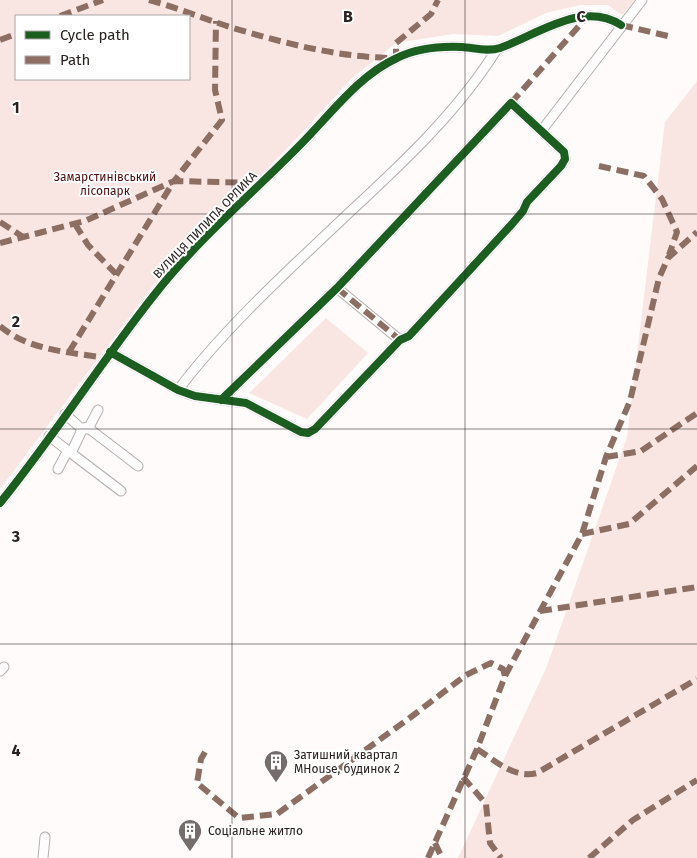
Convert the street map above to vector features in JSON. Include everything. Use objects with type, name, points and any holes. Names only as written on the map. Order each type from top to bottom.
[{"type":"street","points":[[542,130],[642,0]]},
{"type":"street","points":[[178,390],[201,360],[224,335],[433,131],[473,85],[497,49],[569,18],[606,17],[621,25]]},
{"type":"street","name":"ВУЛИЦЯ ПИЛИПА ОРЛИКА","points":[[0,502],[154,294],[186,257],[367,78],[396,58],[423,49],[461,47],[485,50],[497,49]]},
{"type":"street","points":[[110,352],[178,390],[195,396],[221,400],[246,403],[301,432],[308,433],[315,429],[400,340],[409,336],[512,224],[523,211],[527,202],[561,166],[565,159],[564,152],[556,140],[511,104],[338,288],[221,400]]},
{"type":"street","points":[[338,288],[400,340]]},
{"type":"street","points":[[58,469],[98,410]]},
{"type":"street","points":[[65,414],[138,466]]},
{"type":"street","points":[[49,436],[121,491]]},
{"type":"street","points":[[43,858],[45,837]]},
{"type":"green space","name":"Замарстинівський лісопарк","points":[[0,0],[635,0],[622,15],[608,5],[580,5],[546,13],[498,36],[453,34],[396,43],[351,79],[299,136],[151,288],[0,489]]},
{"type":"green space","points":[[697,81],[697,858],[458,858],[547,666],[627,437],[665,122]]},
{"type":"green space","points":[[326,318],[368,353],[307,419],[249,393]]},
{"type":"marked path","points":[[63,15],[103,0]]},
{"type":"marked path","points":[[149,0],[235,28],[302,46],[358,56],[396,58],[396,43],[431,14],[438,0]]},
{"type":"marked path","points":[[511,103],[587,17]]},
{"type":"marked path","points":[[0,243],[85,221],[174,181],[222,120],[215,90],[216,21]]},
{"type":"marked path","points":[[621,25],[672,37]]},
{"type":"marked path","points":[[0,40],[15,34]]},
{"type":"marked path","points":[[599,166],[644,176],[662,199],[677,232],[669,255]]},
{"type":"marked path","points":[[69,352],[174,181],[261,183]]},
{"type":"marked path","points":[[0,222],[23,237]]},
{"type":"marked path","points":[[75,224],[88,245],[116,274]]},
{"type":"marked path","points":[[428,858],[477,749],[505,676],[582,534],[606,457],[630,401],[659,278],[668,258],[697,232]]},
{"type":"marked path","points":[[337,288],[400,340]]},
{"type":"marked path","points":[[0,326],[11,334],[37,346],[106,358]]},
{"type":"marked path","points":[[606,457],[641,451],[697,413]]},
{"type":"marked path","points":[[582,534],[629,524],[697,466]]},
{"type":"marked path","points":[[540,611],[697,587]]},
{"type":"marked path","points":[[205,752],[201,759],[197,783],[239,818],[277,814],[466,675],[491,663],[503,669],[505,676]]},
{"type":"marked path","points":[[477,749],[513,771],[529,774],[537,773],[697,679]]},
{"type":"marked path","points":[[463,777],[486,804],[490,843],[501,858]]},
{"type":"marked path","points":[[589,858],[633,820],[697,780]]},
{"type":"marked path","points":[[435,843],[442,858]]},
{"type":"cycle path","points":[[0,503],[135,320],[189,254],[301,144],[346,96],[370,75],[383,65],[412,52],[445,47],[486,50],[500,48],[544,28],[575,18],[591,16],[606,18],[621,25]]},
{"type":"cycle path","points":[[110,352],[178,390],[195,396],[246,403],[301,432],[308,433],[315,429],[400,340],[409,336],[512,224],[523,211],[527,202],[561,166],[565,159],[564,152],[511,103],[337,288],[221,400]]},
{"type":"place","name":"Затишний квартал MHouse, будинок 2","points":[[276,783]]},
{"type":"place","name":"Соціальне житло","points":[[190,852]]}]
